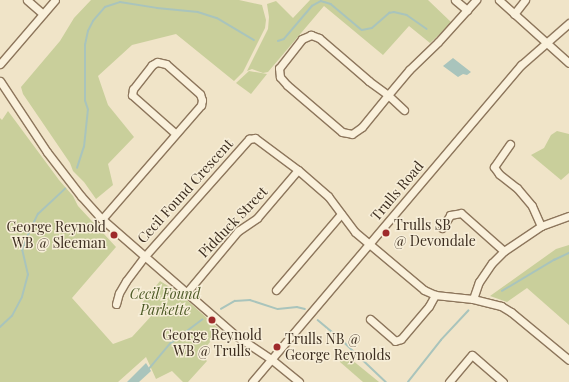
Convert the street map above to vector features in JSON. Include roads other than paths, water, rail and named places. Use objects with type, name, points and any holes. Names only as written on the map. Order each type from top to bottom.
[{"type":"street","points":[[27,0],[43,14]]},
{"type":"street","points":[[0,64],[55,0]]},
{"type":"street","points":[[455,0],[467,10]]},
{"type":"street","points":[[404,110],[388,95],[368,81],[319,38],[311,35],[302,39],[279,68],[280,77],[288,85],[342,132],[352,134],[362,127],[388,95],[409,70],[438,42],[476,0]]},
{"type":"street","points":[[499,0],[569,63]]},
{"type":"street","points":[[514,14],[525,0]]},
{"type":"street","name":"Trulls Road","points":[[252,382],[521,65],[546,42],[569,24]]},
{"type":"street","points":[[102,219],[201,105],[202,100],[200,94],[166,64],[157,62],[152,65],[133,89],[132,95],[176,133]]},
{"type":"street","points":[[0,82],[47,152],[81,196],[102,219],[236,335],[271,359],[299,382]]},
{"type":"street","name":"Cecil Found Crescent","points":[[116,304],[118,293],[145,256],[249,139],[255,138],[298,170],[328,196],[347,224],[369,244],[424,290],[435,294]]},
{"type":"street","points":[[510,144],[494,167],[499,174],[517,188],[532,206],[542,226]]},
{"type":"street","name":"Pidduck Street","points":[[187,292],[238,231],[257,218],[298,170]]},
{"type":"street","points":[[442,228],[450,215],[461,212],[504,251]]},
{"type":"street","points":[[276,290],[341,214]]},
{"type":"street","points":[[473,299],[479,282],[492,263],[504,251],[542,226],[569,216]]},
{"type":"street","points":[[370,320],[395,341],[401,339],[429,306],[435,294],[473,299],[501,306],[511,312],[569,360]]},
{"type":"street","points":[[449,382],[472,355],[503,382]]},
{"type":"water","points":[[453,58],[471,72],[467,75],[463,74],[458,77],[443,66]]},
{"type":"water","points":[[146,363],[151,371],[139,382],[127,382]]},
{"type":"waterway","points":[[278,41],[284,39],[312,6],[321,1],[331,4],[362,30],[372,28],[389,13],[394,12],[407,15],[427,29]]},
{"type":"waterway","points":[[77,168],[84,147],[88,110],[85,101],[85,45],[88,31],[93,21],[105,7],[120,2],[157,8],[198,12],[217,18],[254,40]]},
{"type":"waterway","points":[[0,327],[12,316],[22,297],[28,275],[22,250],[28,235],[38,214],[65,189]]},
{"type":"waterway","points":[[502,291],[554,260],[569,253]]},
{"type":"waterway","points":[[221,309],[235,301],[250,300],[278,309],[297,307],[305,309]]},
{"type":"waterway","points":[[408,382],[441,340],[468,311]]},
{"type":"waterway","points":[[148,370],[171,343],[202,320]]},
{"type":"waterway","points":[[318,320],[344,342],[386,382]]},
{"type":"place","name":"Trulls SB @ Devondale","points":[[386,233]]},
{"type":"place","name":"George Reynold WB @ Sleeman","points":[[114,235]]},
{"type":"place","name":"George Reynold WB @ Trulls","points":[[212,320]]},
{"type":"place","name":"Trulls NB @ George Reynolds","points":[[277,347]]},
{"type":"park label","name":"Cecil Found Parkette","points":[[165,302]]}]
